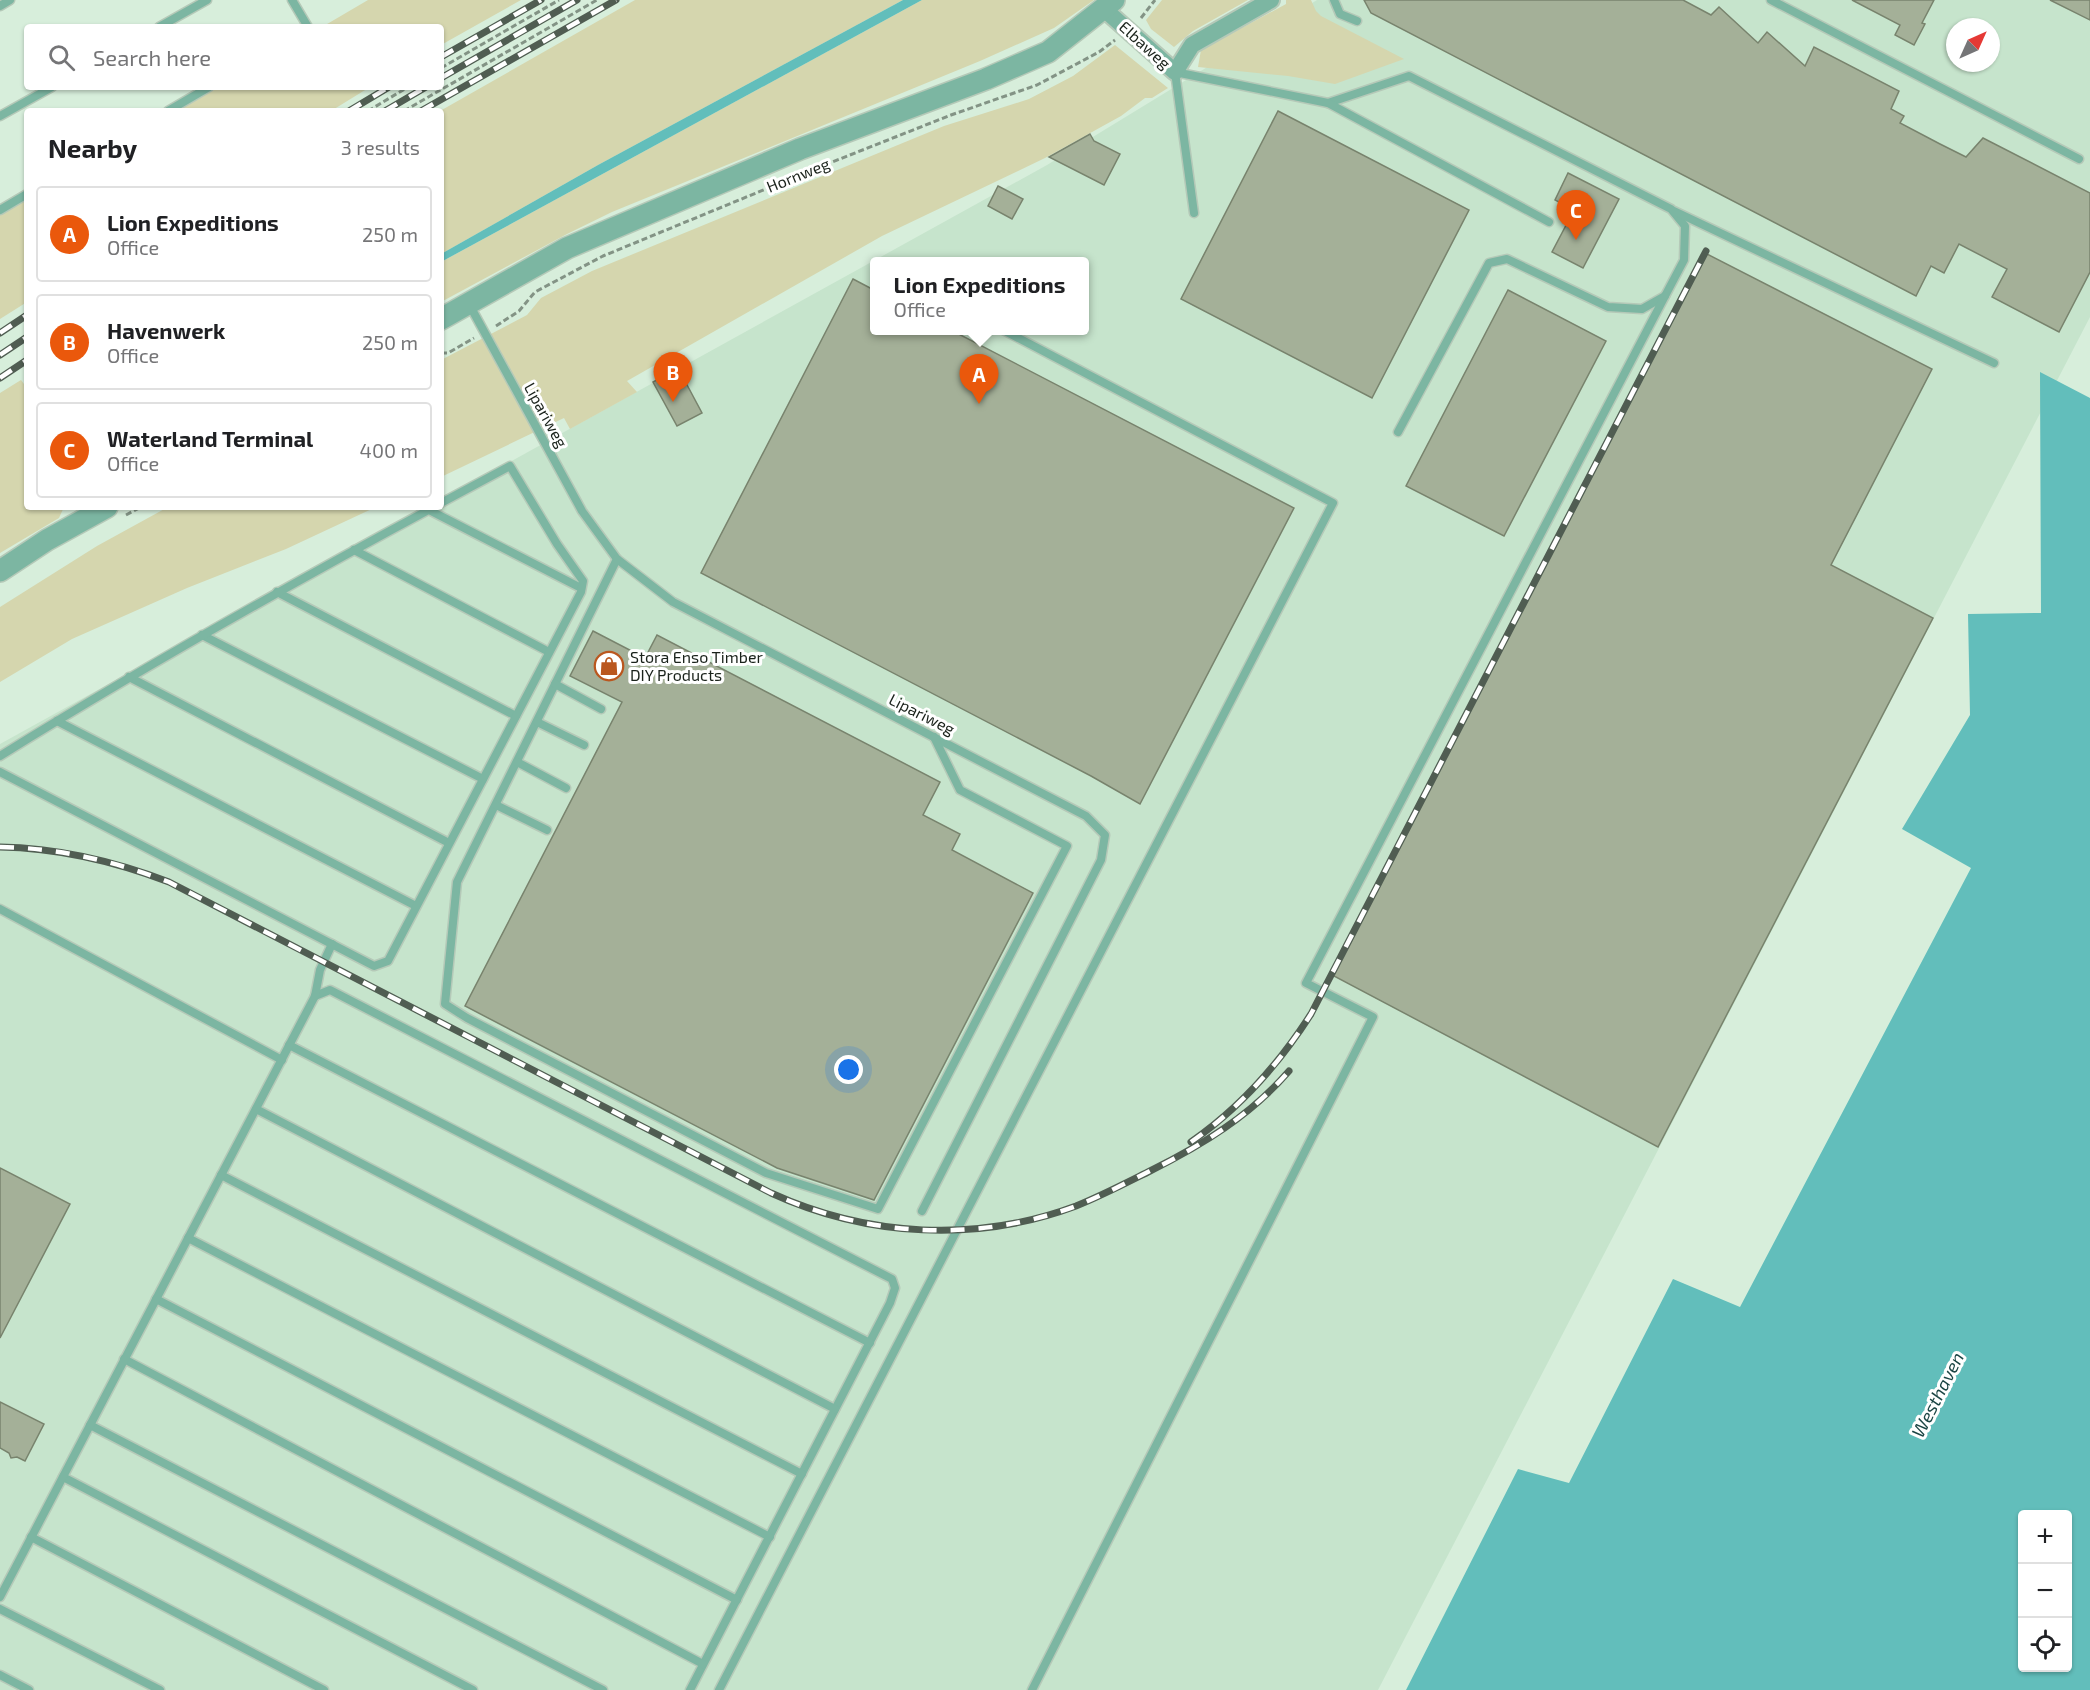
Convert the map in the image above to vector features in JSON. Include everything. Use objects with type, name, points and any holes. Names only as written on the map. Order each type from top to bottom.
[{"type":"street","name":"Elbaweg","points":[[1109,4],[1128,30],[1175,72],[1192,45],[1271,0]]},
{"type":"street","name":"Hornweg","points":[[444,317],[567,248],[800,149],[986,79],[1048,52],[1109,4]]},
{"type":"street","points":[[0,571],[97,510]]},
{"type":"lane","points":[[0,6],[10,0]]},
{"type":"lane","points":[[164,24],[207,0]]},
{"type":"lane","points":[[292,0],[306,24]]},
{"type":"lane","points":[[1334,0],[1340,14],[1357,21]]},
{"type":"lane","points":[[1771,0],[2079,159]]},
{"type":"lane","points":[[1194,213],[1175,72],[1328,103],[1549,222]]},
{"type":"lane","points":[[1328,103],[1409,76],[1671,209],[1994,363]]},
{"type":"lane","points":[[0,116],[47,90]]},
{"type":"lane","points":[[173,108],[204,90]]},
{"type":"lane","points":[[0,210],[24,196]]},
{"type":"lane","points":[[1032,1690],[1373,1017],[1306,983],[1684,260],[1686,226],[1671,209]]},
{"type":"lane","points":[[1398,432],[1489,263],[1507,258],[1608,308],[1642,309],[1665,296]]},
{"type":"lane","name":"Lipariweg","points":[[468,304],[582,511],[617,560],[673,602],[1086,816],[1106,835],[1101,860],[922,1211]]},
{"type":"lane","points":[[719,1690],[1333,503],[1013,335]]},
{"type":"lane","points":[[0,772],[374,966],[388,961],[549,652],[583,581],[557,544],[510,466],[444,501]]},
{"type":"lane","points":[[0,756],[129,677],[277,592],[427,510]]},
{"type":"lane","points":[[435,510],[581,588]]},
{"type":"lane","points":[[354,550],[549,652]]},
{"type":"lane","points":[[617,560],[457,882],[445,1004],[467,1018],[766,1173],[878,1209],[1067,846],[960,790],[934,737]]},
{"type":"lane","points":[[277,592],[516,716]]},
{"type":"lane","points":[[202,635],[483,779]]},
{"type":"lane","points":[[129,677],[449,843]]},
{"type":"lane","points":[[555,684],[602,709]]},
{"type":"lane","points":[[57,721],[416,906]]},
{"type":"lane","points":[[537,722],[584,746]]},
{"type":"lane","points":[[517,762],[566,788]]},
{"type":"lane","points":[[496,805],[547,830]]},
{"type":"lane","points":[[0,909],[282,1060]]},
{"type":"lane","points":[[0,1597],[315,996],[320,970],[332,944]]},
{"type":"lane","points":[[315,996],[330,990],[892,1280],[895,1288],[890,1303],[690,1690]]},
{"type":"lane","points":[[289,1045],[870,1343]]},
{"type":"lane","points":[[256,1109],[835,1409]]},
{"type":"lane","points":[[221,1175],[802,1474]]},
{"type":"lane","points":[[188,1238],[770,1537]]},
{"type":"lane","points":[[156,1299],[737,1600]]},
{"type":"lane","points":[[124,1359],[703,1664]]},
{"type":"lane","points":[[90,1425],[603,1690]]},
{"type":"lane","points":[[63,1477],[473,1690]]},
{"type":"lane","points":[[31,1537],[324,1690]]},
{"type":"lane","points":[[0,1610],[160,1690]]},
{"type":"lane","points":[[0,1675],[29,1690]]},
{"type":"path","points":[[444,66],[559,0]]},
{"type":"path","points":[[444,88],[597,0]]},
{"type":"path","name":"Hornweg","points":[[444,353],[448,353],[519,311],[535,292],[603,256],[812,170],[1036,84],[1099,52],[1128,30],[1155,0]]},
{"type":"path","points":[[373,108],[403,90]]},
{"type":"path","points":[[409,108],[441,90]]},
{"type":"shaded area","points":[[368,0],[521,0],[444,43],[444,24],[327,24]]},
{"type":"shaded area","points":[[635,0],[903,0],[598,165],[444,252],[444,109]]},
{"type":"shaded area","points":[[922,0],[1094,0],[1054,28],[980,61],[612,212],[444,300],[444,260]]},
{"type":"shaded area","points":[[1162,0],[1248,0],[1193,31],[1174,47],[1151,29],[1146,20]]},
{"type":"shaded area","points":[[1286,0],[1311,0],[1321,16],[1404,59],[1335,84],[1288,76],[1198,67],[1201,50],[1286,4]]},
{"type":"shaded area","points":[[1317,0],[2090,0],[2090,317],[1378,1690],[0,1690],[0,744],[424,510],[444,510],[444,498],[870,263],[870,335],[1089,335],[1089,257],[881,257],[1047,165]]},
{"type":"shaded area","points":[[1115,45],[1168,88],[1152,98],[1145,98],[1121,116],[1045,158],[882,236],[627,381],[637,392],[570,429],[564,418],[444,476],[444,358],[527,315],[541,298],[592,271],[944,126],[1029,99],[1073,76]]},
{"type":"shaded area","points":[[214,90],[365,90],[336,108],[183,108]]},
{"type":"shaded area","points":[[24,201],[24,304],[0,319],[0,215]]},
{"type":"shaded area","points":[[21,380],[24,384],[24,510],[63,510],[59,518],[0,553],[0,393]]},
{"type":"shaded area","points":[[163,510],[370,510],[286,549],[187,588],[72,639],[0,682],[0,607],[97,546]]},
{"type":"water","points":[[903,0],[922,0],[444,260],[444,252],[598,165]]},
{"type":"water","name":"Westhaven","points":[[2040,372],[2090,398],[2090,1690],[1406,1690],[1518,1469],[1569,1483],[1673,1279],[1740,1307],[1971,868],[1902,829],[1970,715],[1968,614],[2041,613]]},
{"type":"building","points":[[1364,0],[1683,0],[1711,15],[1719,7],[1758,43],[1767,32],[1805,66],[1814,47],[1899,91],[1891,109],[1904,116],[1900,123],[1940,144],[1966,157],[1983,138],[2090,193],[2090,272],[2059,332],[1992,297],[2007,269],[1959,244],[1944,273],[1931,266],[1916,296],[1371,13]]},
{"type":"building","points":[[1852,0],[1934,0],[1914,45],[1895,35],[1900,25]]},
{"type":"building","points":[[2050,0],[2090,0],[2090,20]]},
{"type":"building","points":[[1278,111],[1469,210],[1372,398],[1181,299]]},
{"type":"building","points":[[1090,134],[1094,141],[1120,154],[1104,185],[1049,157]]},
{"type":"building","points":[[1568,173],[1619,199],[1583,268],[1552,252],[1574,210],[1555,200]]},
{"type":"building","points":[[998,186],[1023,199],[1012,219],[988,206]]},
{"type":"building","points":[[1705,253],[1932,369],[1831,565],[1933,618],[1658,1147],[1332,975]]},
{"type":"building","points":[[853,279],[870,288],[870,335],[961,335],[1294,508],[1140,804],[1091,776],[701,573]]},
{"type":"building","points":[[1508,290],[1606,341],[1504,536],[1406,486]]},
{"type":"building","points":[[678,368],[702,413],[677,426],[653,382]]},
{"type":"building","points":[[593,631],[645,658],[657,635],[940,782],[923,815],[960,834],[952,850],[1033,893],[874,1200],[777,1168],[465,1006],[622,702],[570,676]]},
{"type":"building","points":[[0,1168],[70,1204],[0,1338]]},
{"type":"building","points":[[0,1402],[44,1424],[25,1461],[17,1457],[11,1458],[9,1453],[0,1448]]},
{"type":"railway","points":[[444,55],[541,0]]},
{"type":"railway","points":[[444,76],[577,0]]},
{"type":"railway","points":[[426,108],[616,0]]},
{"type":"railway","points":[[354,108],[384,90]]},
{"type":"railway","points":[[390,108],[421,90]]},
{"type":"railway","points":[[1191,1142],[1242,1100],[1272,1068],[1311,1014],[1706,251]]},
{"type":"railway","points":[[0,333],[24,317]]},
{"type":"railway","points":[[0,355],[24,339]]},
{"type":"railway","points":[[0,378],[24,362]]},
{"type":"railway","points":[[0,847],[44,850],[86,857],[169,882],[771,1193],[808,1208],[845,1219],[884,1226],[922,1230],[961,1230],[1000,1226],[1038,1218],[1076,1206],[1150,1171],[1207,1140],[1242,1116],[1289,1071]]},
{"type":"place","name":"Waterland Terminal","points":[[1576,240]]},
{"type":"place","name":"Havenwerk","points":[[673,402]]},
{"type":"place","name":"Lion Expeditions","points":[[979,404]]},
{"type":"place","name":"Stora Enso Timber DIY Products","points":[[609,666]]}]
